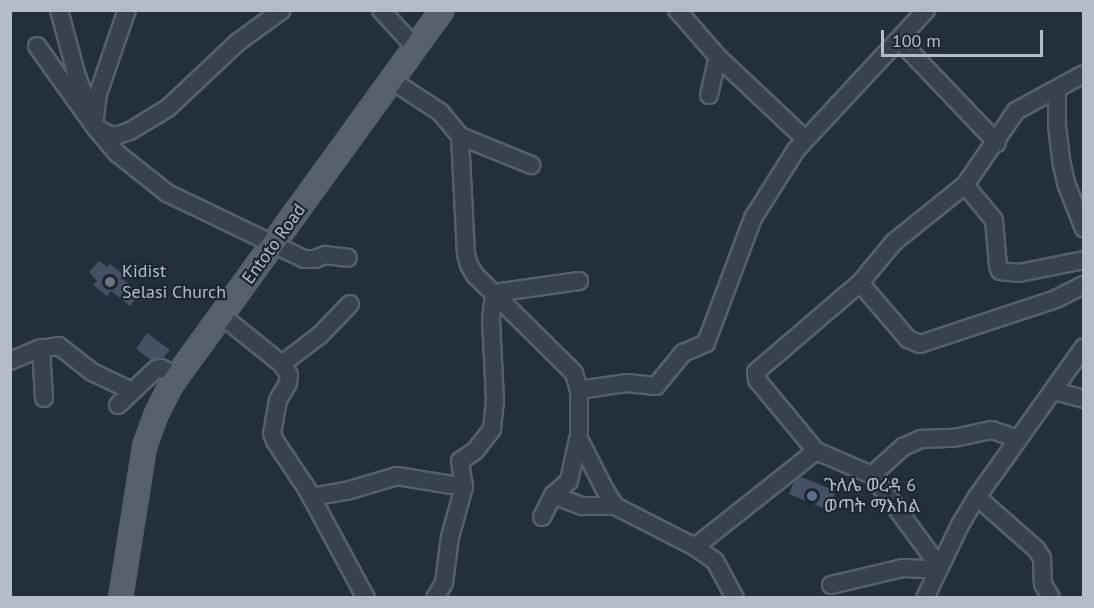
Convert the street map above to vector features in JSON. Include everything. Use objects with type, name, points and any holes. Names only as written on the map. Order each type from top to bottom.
[{"type":"main road","name":"Entoto Road","points":[[120,597],[144,446],[155,415],[177,376],[441,10]]},
{"type":"street","points":[[59,10],[76,74],[95,127],[110,135],[130,131],[157,115],[238,42],[282,10]]},
{"type":"street","points":[[95,127],[98,94],[128,10]]},
{"type":"street","points":[[381,10],[415,47]]},
{"type":"street","points":[[677,10],[718,57],[805,138]]},
{"type":"street","points":[[579,390],[627,383],[656,386],[683,353],[706,342],[753,218],[805,138],[926,10]]},
{"type":"street","points":[[899,40],[996,142]]},
{"type":"street","points":[[37,46],[95,127],[118,154],[167,193],[273,245],[310,260],[325,255],[348,258]]},
{"type":"street","points":[[709,95],[718,57]]},
{"type":"street","points":[[938,568],[872,475],[816,451],[757,381],[756,372],[860,283],[894,242],[965,185],[1020,107],[1057,90],[1083,74]]},
{"type":"street","points":[[391,80],[440,112],[460,136],[531,165]]},
{"type":"street","points":[[1057,90],[1057,126],[1062,165],[1066,183],[1083,229]]},
{"type":"street","points":[[460,136],[466,254],[475,275],[574,373],[579,390],[579,438],[569,482],[553,495],[542,517]]},
{"type":"street","points":[[965,185],[994,220],[1000,271],[1019,273],[1083,260]]},
{"type":"street","points":[[494,293],[579,281]]},
{"type":"street","points":[[860,283],[908,339],[920,344],[1056,299],[1083,285]]},
{"type":"street","points":[[435,597],[444,583],[450,537],[464,488],[460,461],[475,451],[492,429],[495,401],[491,319],[494,293]]},
{"type":"street","points":[[282,364],[320,335],[350,304]]},
{"type":"street","points":[[222,316],[282,364],[289,375],[288,383],[278,400],[272,433],[280,451],[311,497],[366,597]]},
{"type":"street","points":[[10,361],[41,348],[59,346],[92,372],[132,391]]},
{"type":"street","points":[[930,595],[938,568],[977,497],[1083,347]]},
{"type":"street","points":[[41,348],[44,398]]},
{"type":"street","points":[[118,405],[156,369],[161,368],[177,376]]},
{"type":"street","points":[[1054,391],[1083,399]]},
{"type":"street","points":[[872,475],[903,447],[921,439],[962,437],[992,430],[1018,439]]},
{"type":"street","points":[[579,438],[586,457],[615,506]]},
{"type":"street","points":[[695,547],[816,451]]},
{"type":"street","points":[[311,497],[350,490],[397,476],[464,488]]},
{"type":"street","points":[[553,495],[582,506],[615,506],[695,547],[715,561],[735,597]]},
{"type":"street","points":[[977,497],[1036,549],[1042,558],[1043,584],[1050,597]]},
{"type":"street","points":[[831,585],[903,568],[938,568]]},
{"type":"building","name":"Kidist Selasi Church","points":[[99,261],[107,267],[110,264],[124,275],[122,278],[140,293],[130,306],[111,291],[107,296],[93,285],[97,281],[89,272]]},
{"type":"building","points":[[147,333],[170,350],[163,358],[151,360],[136,349]]},
{"type":"building","points":[[801,477],[836,491],[828,510],[789,494],[794,482]]},
{"type":"place","name":"Kidist Selasi Church","points":[[110,282]]},
{"type":"place","name":"ጉለሌ ወረዳ 6 ወጣት ማእከል","points":[[812,496]]}]
